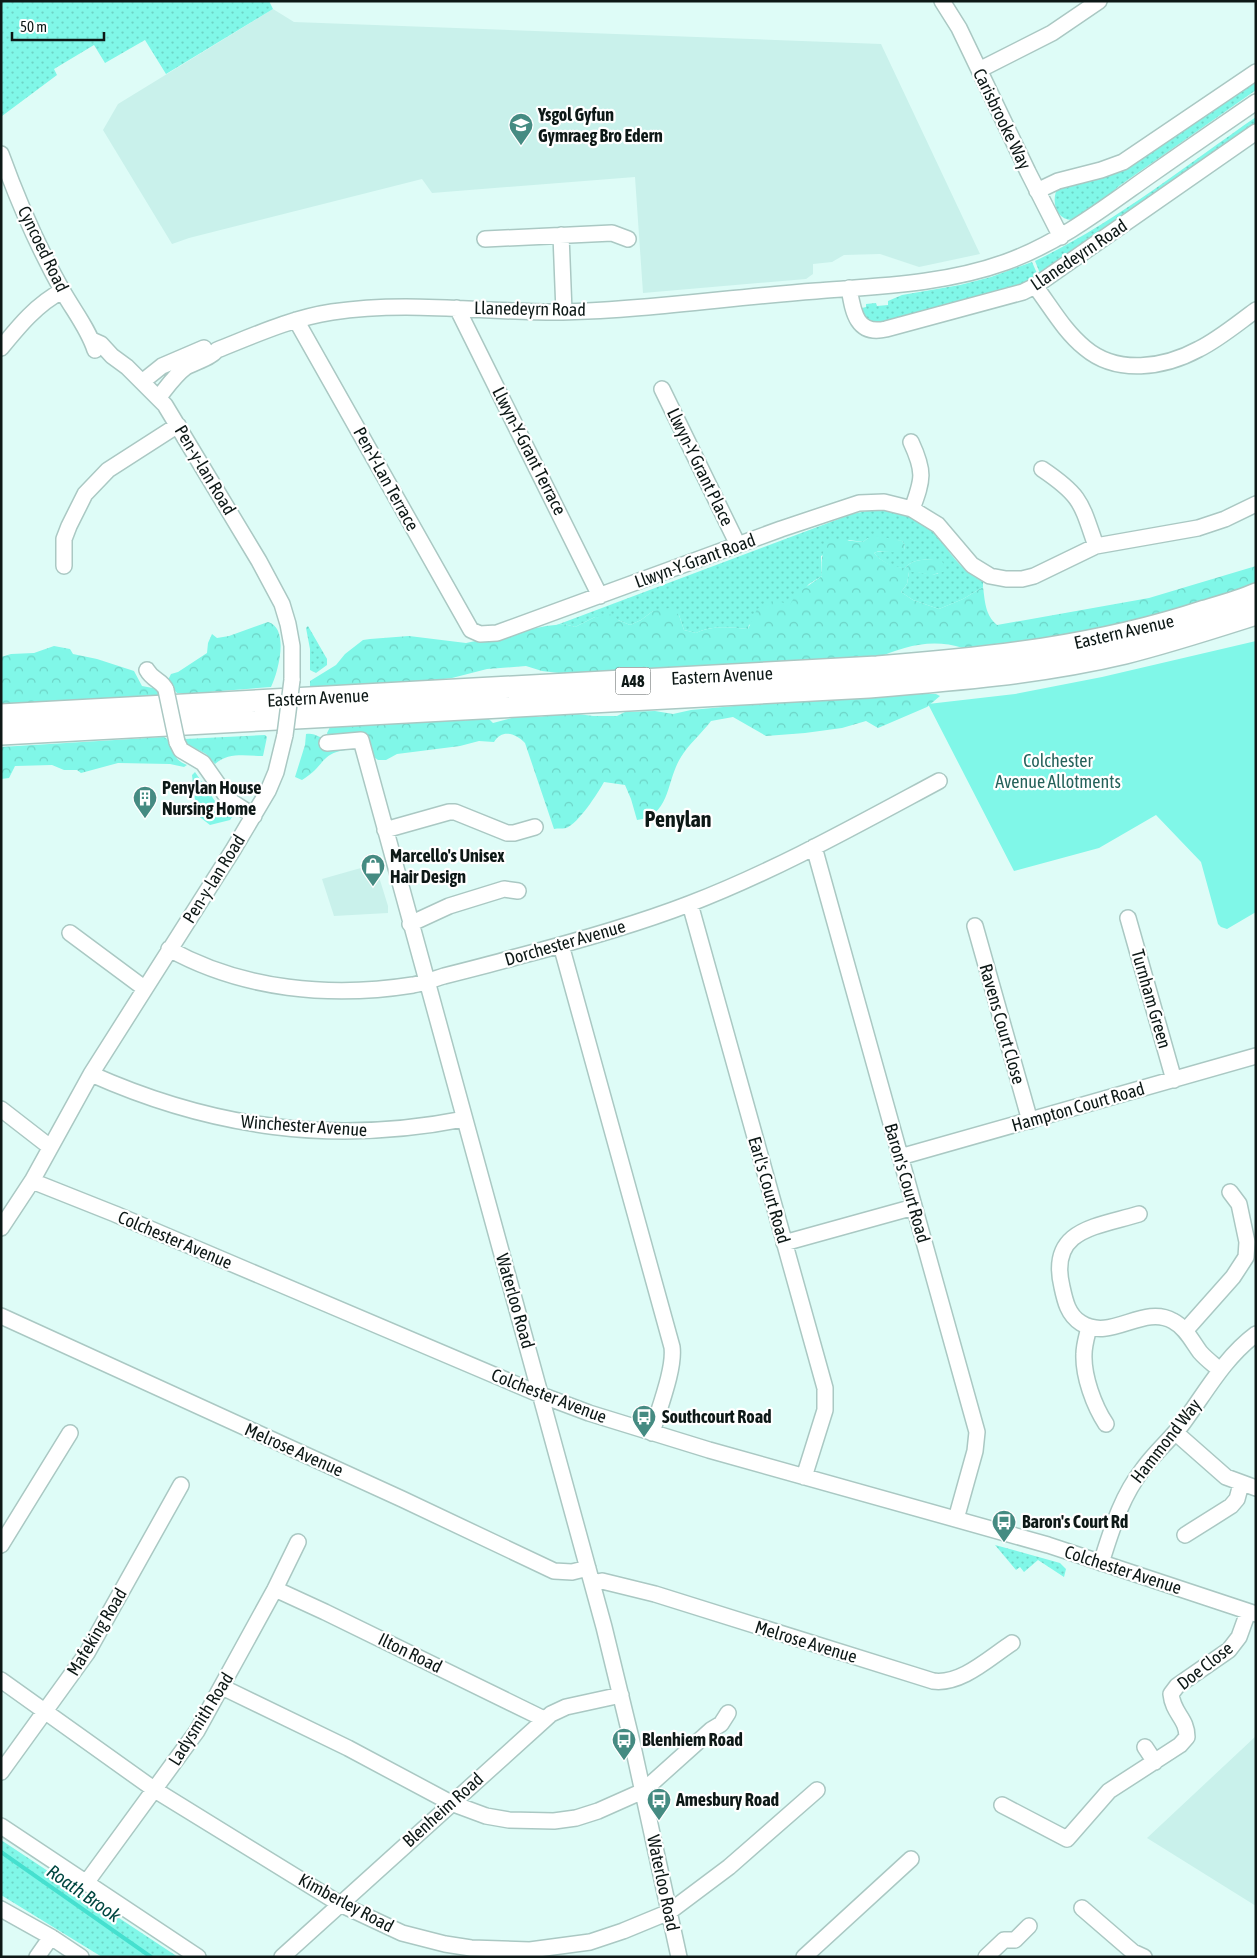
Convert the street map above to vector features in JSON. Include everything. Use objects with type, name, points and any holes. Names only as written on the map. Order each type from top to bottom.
[{"type":"highway","name":"Eastern Avenue","points":[[1,715],[858,669],[969,660],[1051,649],[1122,634],[1183,618],[1256,594]]},
{"type":"highway","name":"Eastern Avenue","points":[[1,734],[840,688],[972,679],[1056,667],[1124,653],[1189,636],[1256,614]]},
{"type":"street","name":"Carisbrooke Way","points":[[942,1],[954,18],[1061,237]]},
{"type":"street","points":[[979,70],[1052,33],[1099,1]]},
{"type":"street","points":[[1037,191],[1058,181],[1101,170],[1123,162],[1256,72]]},
{"type":"street","name":"Llanedeyrn Road","points":[[159,397],[179,372],[194,363],[212,356],[217,350],[296,320],[330,312],[404,306],[523,312],[645,308],[935,280],[966,274],[1030,253],[1061,237],[1256,102]]},
{"type":"street","name":"Llanedeyrn Road","points":[[849,288],[856,317],[863,326],[874,331],[1015,295],[1035,286],[1256,132]]},
{"type":"street","name":"Cyncoed Road","points":[[1,154],[31,229],[62,291],[92,340],[100,344],[142,382]]},
{"type":"street","points":[[485,239],[612,233],[628,239]]},
{"type":"street","points":[[561,235],[564,312]]},
{"type":"street","points":[[1035,286],[1068,331],[1083,347],[1107,362],[1128,366],[1163,362],[1186,356],[1212,341],[1256,310]]},
{"type":"street","points":[[1,348],[39,306],[62,291]]},
{"type":"street","name":"Llwyn-Y-Grant Terrace","points":[[457,308],[600,596]]},
{"type":"street","name":"Pen-Y-Lan Terrace","points":[[296,320],[471,630],[480,634]]},
{"type":"street","name":"Llanedeyrn Road","points":[[142,382],[171,362],[207,347],[217,350]]},
{"type":"street","name":"Pen-y-lan Road","points":[[1,1228],[32,1181],[91,1074],[254,816],[274,778],[285,734],[292,680],[292,646],[282,604],[259,561],[178,425],[159,397],[142,382]]},
{"type":"street","name":"Llwyn-Y Grant Place","points":[[662,388],[738,544]]},
{"type":"street","points":[[64,566],[64,539],[68,526],[85,494],[108,470],[178,425]]},
{"type":"street","points":[[911,442],[920,462],[922,478],[912,509]]},
{"type":"street","points":[[1042,469],[1075,494],[1083,508],[1096,546]]},
{"type":"street","name":"Llwyn-Y-Grant Road","points":[[480,634],[497,633],[738,544],[860,503],[884,502],[912,509],[938,526],[972,565],[990,576],[1022,579],[1034,576],[1096,546],[1198,528],[1225,520],[1256,504]]},
{"type":"street","points":[[147,670],[151,678],[163,684],[166,690],[177,742],[181,750],[203,763],[229,800],[254,816]]},
{"type":"street","name":"Waterloo Road","points":[[327,743],[361,740],[590,1575],[621,1695],[679,1957]]},
{"type":"street","name":"Dorchester Avenue","points":[[169,949],[217,971],[263,984],[291,989],[366,990],[415,985],[650,919],[690,904],[814,848],[939,781]]},
{"type":"street","points":[[385,830],[449,812],[460,813],[507,833],[535,827]]},
{"type":"street","name":"Baron's Court Road","points":[[814,848],[977,1432],[975,1451],[956,1519]]},
{"type":"street","points":[[410,924],[449,906],[504,889],[518,891]]},
{"type":"street","name":"Earl's Court Road","points":[[690,904],[825,1388],[825,1410],[804,1477]]},
{"type":"street","name":"Turnham Green","points":[[1128,918],[1174,1080]]},
{"type":"street","name":"Ravens Court Close","points":[[975,926],[1030,1121]]},
{"type":"street","points":[[70,933],[144,988]]},
{"type":"street","points":[[561,945],[672,1347],[673,1354],[669,1372],[652,1433]]},
{"type":"street","name":"Hampton Court Road","points":[[900,1157],[1256,1056]]},
{"type":"street","name":"Winchester Avenue","points":[[91,1074],[147,1096],[208,1116],[261,1126],[331,1131],[368,1131],[424,1126],[464,1119]]},
{"type":"street","points":[[1,1109],[50,1147]]},
{"type":"street","name":"Colchester Avenue","points":[[32,1181],[115,1214],[541,1395],[652,1433],[1048,1545],[1252,1613]]},
{"type":"street","points":[[1185,1331],[1233,1277],[1246,1257],[1247,1242],[1239,1204],[1230,1192]]},
{"type":"street","points":[[784,1243],[914,1207]]},
{"type":"street","points":[[1139,1214],[1090,1229],[1070,1240],[1063,1248],[1058,1266],[1065,1301],[1074,1317],[1089,1327],[1104,1329],[1157,1316],[1173,1321],[1185,1331],[1206,1358],[1220,1370]]},
{"type":"street","name":"Melrose Avenue","points":[[1,1316],[402,1498],[554,1571],[590,1575],[602,1581],[655,1594],[933,1681],[942,1682],[958,1678],[1012,1643]]},
{"type":"street","points":[[1089,1327],[1084,1361],[1095,1408],[1106,1424]]},
{"type":"street","name":"Hammond Way","points":[[1101,1563],[1123,1500],[1144,1467],[1176,1432],[1220,1370],[1237,1350],[1256,1334]]},
{"type":"street","points":[[1176,1432],[1219,1472],[1248,1486],[1231,1506],[1185,1535]]},
{"type":"street","points":[[1,1544],[70,1433]]},
{"type":"street","name":"Mafeking Road","points":[[1,1772],[88,1653],[181,1485]]},
{"type":"street","name":"Ladysmith Road","points":[[86,1883],[197,1731],[275,1589],[298,1542]]},
{"type":"street","name":"Ilton Road","points":[[275,1589],[544,1719]]},
{"type":"street","name":"Doe Close","points":[[1002,1805],[1068,1839],[1109,1791],[1180,1745],[1187,1737],[1187,1727],[1172,1705],[1171,1694],[1177,1686],[1235,1644],[1252,1613]]},
{"type":"street","name":"Kimberley Road","points":[[1,1680],[155,1790],[340,1904],[384,1926],[419,1938],[471,1948],[530,1950],[590,1942],[670,1912],[729,1866],[817,1790]]},
{"type":"street","points":[[222,1687],[348,1748],[469,1811],[493,1818],[528,1822],[576,1818],[643,1792],[720,1724],[728,1713]]},
{"type":"street","name":"Blenheim Road","points":[[282,1957],[544,1719],[557,1710],[566,1707],[621,1695]]},
{"type":"street","points":[[1145,1747],[1155,1762]]},
{"type":"street","points":[[1,1826],[198,1957]]},
{"type":"street","points":[[804,1957],[911,1859]]},
{"type":"street","points":[[1,1908],[81,1957]]},
{"type":"street","points":[[1082,1908],[1133,1952],[1144,1957]]},
{"type":"street","points":[[986,1957],[1004,1940],[1015,1940],[1029,1926]]},
{"type":"street","points":[[37,1957],[51,1937]]},
{"type":"shaded area","name":"Ysgol Gyfun Gymraeg Bro Edern","points":[[273,9],[294,22],[881,44],[980,254],[919,267],[880,254],[844,255],[832,262],[813,264],[813,274],[806,279],[643,293],[635,177],[432,193],[422,179],[189,238],[172,244],[103,130],[118,104]]},
{"type":"shaded area","points":[[375,864],[388,906],[388,913],[334,916],[322,879]]},
{"type":"shaded area","points":[[1256,1736],[1256,1906],[1147,1838]]},
{"type":"green space","points":[[1,1],[269,1],[273,9],[166,74],[145,40],[105,63],[94,45],[54,69],[57,75],[2,116]]},
{"type":"green space","points":[[1256,77],[1256,90],[1119,186],[1106,198],[1073,220],[1062,217],[1058,213],[1055,197],[1059,186],[1094,176]]},
{"type":"green space","points":[[1256,117],[1256,126],[1041,276],[1035,261],[1092,230],[1120,212]]},
{"type":"green space","points":[[1032,262],[1039,278],[1030,284],[880,326],[867,324],[861,311],[862,308],[866,307],[866,304],[888,305],[888,301],[902,295],[960,285],[991,277]]},
{"type":"green space","points":[[872,510],[889,511],[905,515],[927,526],[967,572],[983,581],[983,587],[963,599],[939,609],[913,600],[901,592],[907,584],[909,572],[938,574],[941,560],[917,561],[905,568],[892,566],[874,553],[904,550],[905,545],[902,541],[868,538],[863,542],[849,540],[821,556],[822,576],[809,584],[790,606],[749,625],[748,629],[715,628],[696,633],[684,630],[679,615],[653,611],[630,625],[618,620],[595,617],[575,627],[564,624],[554,626],[852,514]]},
{"type":"green space","points":[[878,536],[902,541],[905,545],[904,550],[900,552],[881,551],[874,553],[888,564],[905,568],[917,561],[941,560],[945,566],[945,571],[935,574],[909,572],[907,584],[901,592],[913,600],[939,609],[963,599],[983,587],[988,612],[997,625],[1149,598],[1256,566],[1256,584],[1180,609],[1095,632],[963,648],[940,644],[918,645],[897,650],[875,659],[684,671],[670,667],[648,673],[559,673],[542,671],[526,666],[487,669],[452,678],[394,685],[310,689],[310,681],[336,665],[345,654],[363,640],[370,639],[409,636],[466,643],[546,626],[564,624],[575,627],[595,617],[613,614],[618,620],[630,625],[653,611],[670,608],[679,615],[684,630],[696,633],[702,630],[728,627],[748,629],[757,609],[775,600],[790,605],[796,594],[822,576],[823,552],[831,539],[863,542],[868,538]]},
{"type":"green space","points":[[268,622],[275,626],[279,633],[280,642],[277,672],[271,687],[177,693],[167,682],[171,674],[178,672],[207,653],[208,643],[212,634],[217,638],[229,636]]},
{"type":"green space","points":[[308,626],[327,659],[327,665],[316,673],[310,670],[310,649],[306,628]]},
{"type":"green space","name":"Colchester Avenue Allotments","points":[[1256,641],[1256,912],[1227,929],[1218,924],[1201,862],[1156,815],[1099,848],[1014,871],[928,704],[1015,694],[1102,677]]},
{"type":"green space","points":[[54,646],[70,649],[73,654],[97,659],[134,671],[142,686],[158,689],[161,695],[143,698],[138,696],[1,707],[1,657],[11,654],[34,653]]},
{"type":"green space","points":[[936,694],[940,696],[927,707],[878,728],[866,721],[842,728],[766,736],[733,717],[711,721],[681,757],[662,804],[656,812],[648,817],[637,820],[625,785],[604,782],[593,800],[576,821],[566,828],[554,829],[525,743],[509,734],[501,735],[494,742],[479,741],[460,746],[397,754],[386,760],[378,760],[357,745],[355,749],[343,750],[329,755],[302,780],[295,777],[305,745],[306,734],[329,739],[327,733],[330,727],[336,725],[436,720],[459,721],[488,718],[493,723],[523,715],[539,717],[558,714],[572,709],[578,714],[593,716],[617,716],[625,712],[655,711],[673,714],[691,710],[734,706],[743,702]]},
{"type":"green space","points":[[265,735],[267,737],[263,756],[232,756],[215,764],[206,754],[187,744],[185,739]]},
{"type":"green space","points":[[164,737],[170,743],[177,758],[187,765],[184,767],[170,764],[118,763],[81,773],[77,770],[64,770],[52,765],[15,766],[9,778],[1,779],[1,747]]},
{"type":"green space","points":[[195,772],[217,804],[233,816],[230,820],[210,825],[197,815],[192,775]]},
{"type":"green space","points":[[995,1545],[1060,1563],[1066,1569],[1064,1577],[1038,1560],[1024,1572],[1020,1567],[1016,1570]]},
{"type":"green space","points":[[1,1840],[178,1957],[102,1957],[1,1895]]},
{"type":"waterway","name":"Roath Brook","points":[[1,1852],[151,1957]]},
{"type":"place","name":"Ysgol Gyfun Gymraeg Bro Edern","points":[[521,146]]},
{"type":"place","name":"Penylan House Nursing Home","points":[[145,819]]},
{"type":"place","name":"Marcello's Unisex Hair Design","points":[[373,887]]},
{"type":"place","name":"Southcourt Road","points":[[644,1438]]},
{"type":"place","name":"Baron's Court Rd","points":[[1004,1543]]},
{"type":"place","name":"Blenhiem Road","points":[[624,1761]]},
{"type":"place","name":"Amesbury Road","points":[[659,1821]]},
{"type":"district","name":"Penylan","points":[[678,819]]}]
